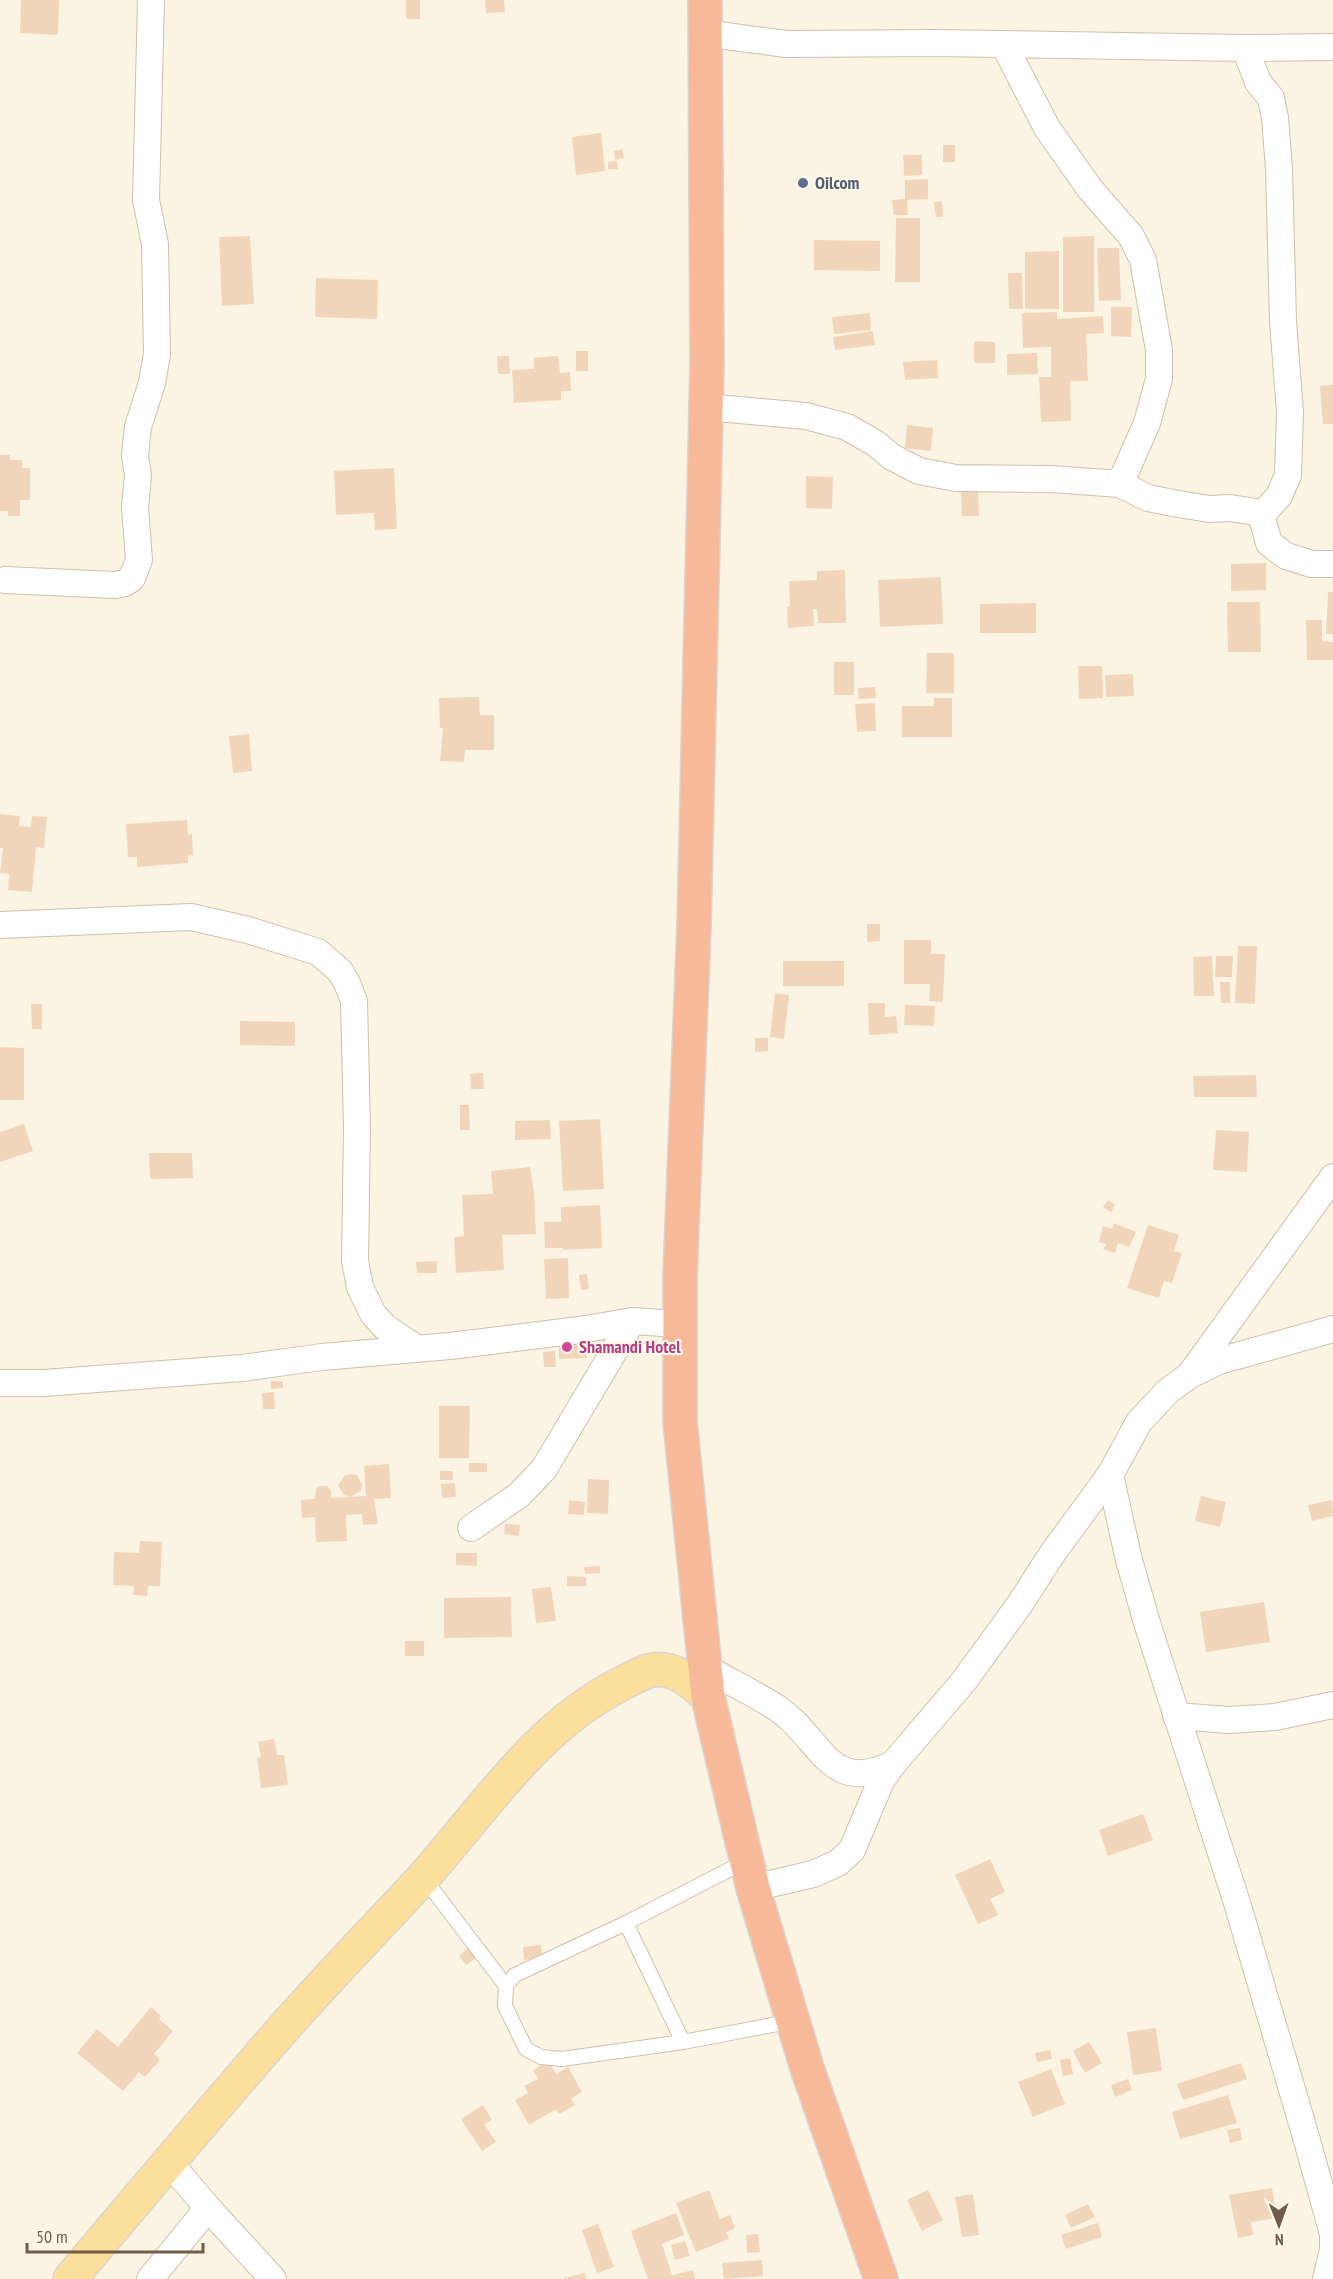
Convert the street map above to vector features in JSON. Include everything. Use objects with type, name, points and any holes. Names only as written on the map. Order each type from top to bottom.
[{"type":"highway","points":[[705,0],[706,407],[680,1324],[680,1421],[706,1682],[750,1875],[793,2021],[880,2279]]},
{"type":"main road","points":[[70,2279],[270,2044],[557,1726],[606,1692],[651,1670],[670,1671],[690,1680],[706,1682]]},
{"type":"street","points":[[5,580],[115,585],[125,583],[137,570],[139,560],[135,507],[138,476],[135,455],[138,427],[152,383],[157,354],[155,244],[147,200],[151,0]]},
{"type":"street","points":[[704,33],[786,44],[913,42],[1245,48],[1333,47]]},
{"type":"street","points":[[1004,45],[1047,128],[1090,189],[1131,236],[1143,260],[1159,350],[1159,379],[1147,423],[1120,484]]},
{"type":"street","points":[[1245,48],[1258,82],[1271,98],[1275,118],[1279,169],[1283,322],[1290,412],[1288,475],[1279,496],[1262,518]]},
{"type":"street","points":[[706,407],[806,416],[847,427],[892,457],[919,471],[956,478],[1051,479],[1120,484],[1148,498],[1209,509],[1230,508],[1256,512],[1262,518],[1269,543],[1286,556],[1312,564],[1333,564]]},
{"type":"street","points":[[0,925],[190,917],[249,930],[318,952],[340,971],[354,1001],[357,1128],[355,1261],[360,1287],[373,1314],[385,1327],[416,1348]]},
{"type":"street","points":[[1190,1375],[1333,1177]]},
{"type":"street","points":[[0,1383],[66,1381],[242,1368],[322,1357],[587,1329],[632,1321],[680,1324]]},
{"type":"street","points":[[471,1528],[519,1495],[544,1469],[632,1321]]},
{"type":"street","points":[[750,1875],[813,1874],[838,1863],[852,1850],[881,1781],[964,1681],[1110,1475],[1139,1422],[1168,1390],[1190,1375],[1220,1361],[1333,1329]]},
{"type":"street","points":[[1110,1475],[1129,1560],[1176,1716],[1234,1895],[1333,2234],[1333,2250],[1326,2279]]},
{"type":"street","points":[[706,1682],[783,1713],[801,1728],[813,1746],[836,1768],[853,1773],[874,1773],[893,1764]]},
{"type":"street","points":[[1176,1716],[1229,1720],[1275,1717],[1333,1705]]},
{"type":"street","points":[[170,2162],[208,2208],[273,2279]]},
{"type":"street","points":[[150,2279],[208,2208]]},
{"type":"lane","points":[[750,1875],[626,1923],[515,1975],[506,1986],[505,2006],[526,2049],[541,2057],[562,2059],[683,2042],[793,2021]]},
{"type":"lane","points":[[423,1877],[506,1986]]},
{"type":"lane","points":[[626,1923],[683,2042]]},
{"type":"building","points":[[21,0],[59,0],[58,35],[20,33]]},
{"type":"building","points":[[406,0],[420,0],[420,19],[406,19]]},
{"type":"building","points":[[485,0],[504,0],[505,12],[486,13]]},
{"type":"building","points":[[601,133],[605,171],[576,175],[572,137]]},
{"type":"building","points":[[943,145],[955,145],[955,162],[943,162]]},
{"type":"building","points":[[622,149],[624,158],[615,160],[614,151]]},
{"type":"building","points":[[903,155],[922,155],[922,175],[904,176]]},
{"type":"building","points":[[617,161],[618,169],[608,169],[608,162]]},
{"type":"building","points":[[928,179],[928,199],[907,200],[908,215],[894,215],[892,200],[905,199],[905,180]]},
{"type":"building","points":[[942,201],[943,217],[936,217],[934,202]]},
{"type":"building","points":[[896,218],[920,218],[920,282],[895,282]]},
{"type":"building","points":[[250,236],[254,304],[222,306],[219,237]]},
{"type":"building","points":[[1094,236],[1094,312],[1063,312],[1063,237]]},
{"type":"building","points":[[814,240],[880,241],[880,271],[814,270]]},
{"type":"building","points":[[1097,248],[1119,248],[1121,300],[1099,301]]},
{"type":"building","points":[[1059,251],[1059,309],[1025,309],[1025,252]]},
{"type":"building","points":[[1008,273],[1022,273],[1023,309],[1009,309]]},
{"type":"building","points":[[316,278],[378,280],[377,319],[315,317]]},
{"type":"building","points":[[1111,307],[1132,307],[1131,337],[1111,336]]},
{"type":"building","points":[[1057,312],[1057,319],[1103,316],[1104,333],[1086,334],[1088,381],[1070,381],[1071,421],[1041,422],[1039,377],[1051,377],[1051,347],[1023,348],[1022,313]]},
{"type":"building","points":[[870,313],[871,330],[834,334],[832,317]]},
{"type":"building","points":[[873,331],[875,345],[835,350],[833,337]]},
{"type":"building","points":[[974,341],[995,342],[995,363],[974,363]]},
{"type":"building","points":[[576,351],[588,351],[588,371],[576,371]]},
{"type":"building","points":[[1037,353],[1038,374],[1007,375],[1007,354]]},
{"type":"building","points":[[497,356],[509,356],[510,374],[498,374]]},
{"type":"building","points":[[558,356],[560,373],[570,372],[571,391],[561,391],[561,400],[514,403],[512,370],[534,369],[534,358]]},
{"type":"building","points":[[937,360],[938,378],[905,380],[903,362]]},
{"type":"building","points":[[1333,385],[1333,424],[1323,424],[1320,386]]},
{"type":"building","points":[[907,425],[933,428],[931,451],[905,448]]},
{"type":"building","points":[[0,455],[10,455],[10,460],[22,460],[22,468],[30,468],[30,500],[20,500],[20,516],[8,516],[8,511],[0,511]]},
{"type":"building","points":[[394,468],[397,529],[375,530],[374,513],[336,515],[334,471]]},
{"type":"building","points":[[806,476],[833,477],[832,509],[806,508]]},
{"type":"building","points":[[961,489],[978,489],[979,516],[962,516]]},
{"type":"building","points":[[1266,563],[1266,590],[1231,591],[1231,564]]},
{"type":"building","points":[[845,570],[846,623],[818,623],[817,609],[813,609],[814,626],[788,628],[789,581],[817,580],[817,571]]},
{"type":"building","points":[[941,577],[943,624],[880,627],[878,580]]},
{"type":"building","points":[[1328,592],[1333,592],[1333,634],[1326,634]]},
{"type":"building","points":[[1227,602],[1260,602],[1261,652],[1228,652]]},
{"type":"building","points":[[1036,603],[1036,633],[980,633],[980,604]]},
{"type":"building","points":[[1306,620],[1322,620],[1322,641],[1333,642],[1333,660],[1307,660]]},
{"type":"building","points":[[927,653],[954,653],[954,693],[926,693]]},
{"type":"building","points":[[834,662],[854,662],[854,695],[834,695]]},
{"type":"building","points":[[1078,666],[1102,666],[1103,698],[1079,699]]},
{"type":"building","points":[[1133,674],[1134,696],[1106,697],[1105,675]]},
{"type":"building","points":[[875,687],[876,698],[859,699],[858,688]]},
{"type":"building","points":[[479,697],[480,715],[494,715],[494,750],[465,750],[464,762],[440,761],[443,728],[440,728],[439,698]]},
{"type":"building","points":[[934,698],[952,698],[952,737],[902,737],[902,706],[934,706]]},
{"type":"building","points":[[875,703],[876,731],[857,732],[855,704]]},
{"type":"building","points":[[249,734],[252,771],[233,773],[229,736]]},
{"type":"building","points":[[0,814],[20,816],[19,826],[31,827],[32,816],[47,817],[44,848],[36,847],[32,892],[8,890],[9,874],[0,873],[3,848],[0,848]]},
{"type":"building","points":[[187,820],[188,835],[192,834],[193,855],[188,856],[188,863],[137,867],[137,857],[128,857],[126,824]]},
{"type":"building","points":[[867,924],[880,924],[880,941],[867,942]]},
{"type":"building","points":[[904,940],[931,940],[931,954],[945,954],[943,1002],[929,1001],[930,984],[904,984]]},
{"type":"building","points":[[1238,946],[1257,946],[1255,1004],[1235,1003]]},
{"type":"building","points":[[1212,956],[1214,996],[1194,996],[1193,957]]},
{"type":"building","points":[[1216,956],[1233,956],[1232,977],[1215,977]]},
{"type":"building","points":[[783,961],[844,961],[844,986],[783,986]]},
{"type":"building","points":[[1220,982],[1230,982],[1230,1003],[1221,1003]]},
{"type":"building","points":[[775,993],[789,995],[784,1039],[770,1037]]},
{"type":"building","points":[[868,1003],[885,1003],[885,1017],[896,1016],[898,1033],[869,1035]]},
{"type":"building","points":[[31,1004],[42,1004],[42,1029],[32,1029]]},
{"type":"building","points":[[905,1005],[935,1006],[934,1026],[904,1025]]},
{"type":"building","points":[[240,1021],[295,1022],[295,1046],[240,1045]]},
{"type":"building","points":[[755,1038],[768,1038],[768,1051],[755,1052]]},
{"type":"building","points":[[0,1047],[24,1048],[24,1100],[0,1100]]},
{"type":"building","points":[[483,1073],[484,1089],[471,1089],[470,1074]]},
{"type":"building","points":[[1256,1075],[1257,1097],[1194,1097],[1193,1076]]},
{"type":"building","points":[[460,1105],[469,1105],[470,1130],[460,1130]]},
{"type":"building","points":[[600,1119],[604,1189],[563,1191],[559,1121]]},
{"type":"building","points":[[550,1120],[551,1139],[515,1140],[515,1121]]},
{"type":"building","points":[[24,1124],[33,1151],[0,1162],[0,1132]]},
{"type":"building","points":[[1216,1130],[1249,1132],[1247,1172],[1213,1170]]},
{"type":"building","points":[[149,1153],[192,1153],[193,1178],[150,1179]]},
{"type":"building","points":[[530,1167],[536,1234],[502,1235],[504,1270],[456,1273],[454,1237],[464,1236],[462,1195],[493,1194],[491,1171]]},
{"type":"building","points":[[1108,1200],[1115,1205],[1111,1212],[1103,1207]]},
{"type":"building","points":[[600,1205],[602,1248],[563,1250],[563,1248],[545,1248],[544,1222],[561,1222],[561,1207]]},
{"type":"building","points":[[1114,1223],[1136,1232],[1129,1247],[1118,1243],[1115,1253],[1103,1249],[1106,1244],[1099,1242],[1103,1226],[1112,1229]]},
{"type":"building","points":[[1148,1225],[1179,1235],[1174,1251],[1182,1253],[1172,1283],[1164,1281],[1159,1298],[1127,1288]]},
{"type":"building","points":[[568,1258],[569,1298],[546,1299],[544,1259]]},
{"type":"building","points":[[437,1261],[437,1273],[417,1273],[416,1262]]},
{"type":"building","points":[[587,1274],[589,1289],[581,1290],[579,1275]]},
{"type":"building","points":[[586,1341],[587,1358],[559,1359],[559,1343]]},
{"type":"building","points":[[555,1351],[556,1367],[544,1367],[543,1352]]},
{"type":"building","points":[[271,1381],[283,1381],[283,1388],[271,1389]]},
{"type":"building","points":[[274,1392],[275,1409],[263,1409],[262,1393]]},
{"type":"building","points":[[439,1406],[470,1406],[469,1458],[439,1458]]},
{"type":"building","points":[[469,1463],[487,1463],[487,1472],[469,1472]]},
{"type":"building","points":[[389,1464],[391,1498],[374,1499],[378,1524],[363,1525],[362,1514],[346,1515],[347,1541],[316,1542],[315,1517],[302,1518],[301,1500],[315,1499],[316,1488],[321,1486],[327,1486],[331,1490],[331,1498],[366,1496],[364,1466]]},
{"type":"building","points":[[440,1471],[453,1471],[453,1480],[440,1480]]},
{"type":"building","points":[[345,1475],[357,1475],[362,1485],[361,1491],[350,1497],[344,1495],[338,1485]]},
{"type":"building","points":[[588,1479],[609,1480],[608,1514],[587,1513]]},
{"type":"building","points":[[455,1483],[456,1497],[442,1498],[441,1484]]},
{"type":"building","points":[[1201,1496],[1226,1502],[1220,1527],[1195,1521]]},
{"type":"building","points":[[569,1500],[585,1502],[584,1515],[568,1514]]},
{"type":"building","points":[[1332,1500],[1333,1516],[1312,1521],[1308,1505]]},
{"type":"building","points":[[505,1524],[520,1525],[519,1536],[504,1534]]},
{"type":"building","points":[[140,1541],[162,1542],[160,1586],[148,1586],[147,1596],[133,1595],[134,1586],[113,1585],[114,1552],[139,1553]]},
{"type":"building","points":[[456,1553],[477,1553],[477,1566],[456,1565]]},
{"type":"building","points":[[600,1566],[600,1573],[585,1574],[584,1567]]},
{"type":"building","points":[[567,1576],[586,1577],[586,1586],[567,1586]]},
{"type":"building","points":[[551,1587],[556,1621],[536,1623],[532,1589]]},
{"type":"building","points":[[511,1597],[512,1637],[444,1638],[444,1598]]},
{"type":"building","points":[[1264,1602],[1270,1642],[1206,1652],[1200,1612]]},
{"type":"building","points":[[405,1641],[424,1641],[424,1656],[405,1656]]},
{"type":"building","points":[[274,1739],[277,1755],[284,1755],[288,1785],[261,1788],[257,1758],[261,1757],[258,1742]]},
{"type":"building","points":[[1143,1814],[1153,1840],[1108,1856],[1099,1830]]},
{"type":"building","points":[[990,1859],[1005,1892],[990,1899],[998,1915],[978,1924],[955,1875]]},
{"type":"building","points":[[541,1945],[542,1957],[524,1960],[523,1947]]},
{"type":"building","points":[[468,1948],[476,1958],[466,1965],[459,1956]]},
{"type":"building","points":[[151,2007],[161,2016],[159,2019],[173,2031],[154,2054],[160,2060],[145,2077],[139,2072],[123,2091],[77,2053],[97,2029],[118,2047]]},
{"type":"building","points":[[1156,2028],[1162,2071],[1133,2075],[1127,2032]]},
{"type":"building","points":[[1089,2042],[1102,2063],[1085,2073],[1073,2051]]},
{"type":"building","points":[[1050,2050],[1052,2059],[1037,2062],[1035,2053]]},
{"type":"building","points":[[1070,2058],[1073,2074],[1063,2076],[1060,2060]]},
{"type":"building","points":[[549,2061],[556,2074],[568,2067],[582,2092],[571,2099],[575,2105],[559,2114],[556,2109],[529,2125],[515,2100],[528,2093],[524,2086],[538,2079],[533,2070]]},
{"type":"building","points":[[1241,2063],[1247,2079],[1183,2100],[1177,2084]]},
{"type":"building","points":[[1051,2069],[1065,2104],[1033,2117],[1018,2082]]},
{"type":"building","points":[[1128,2079],[1132,2090],[1115,2097],[1111,2085]]},
{"type":"building","points":[[1228,2095],[1237,2123],[1180,2139],[1172,2112]]},
{"type":"building","points":[[483,2105],[492,2120],[484,2124],[496,2142],[482,2151],[461,2119]]},
{"type":"building","points":[[1240,2128],[1242,2140],[1230,2143],[1227,2130]]},
{"type":"building","points":[[1272,2188],[1277,2218],[1251,2222],[1253,2235],[1238,2238],[1229,2195]]},
{"type":"building","points":[[709,2190],[720,2219],[730,2215],[735,2228],[726,2232],[729,2239],[696,2252],[676,2203]]},
{"type":"building","points":[[928,2190],[943,2220],[922,2231],[907,2200]]},
{"type":"building","points":[[973,2194],[979,2235],[962,2237],[955,2197]]},
{"type":"building","points":[[1088,2204],[1095,2217],[1071,2228],[1065,2215]]},
{"type":"building","points":[[676,2213],[684,2235],[662,2244],[672,2275],[693,2270],[695,2279],[648,2279],[631,2231]]},
{"type":"building","points":[[1098,2223],[1102,2237],[1066,2249],[1061,2235]]},
{"type":"building","points":[[598,2224],[614,2267],[597,2273],[582,2230]]},
{"type":"building","points":[[758,2234],[760,2252],[747,2253],[746,2235]]},
{"type":"building","points":[[685,2241],[690,2256],[675,2260],[671,2245]]},
{"type":"building","points":[[762,2260],[763,2276],[724,2279],[722,2263]]},
{"type":"building","points":[[585,2273],[586,2279],[564,2279],[564,2278]]},
{"type":"place","name":"Oilcom","points":[[803,183]]},
{"type":"place","name":"Shamandi Hotel","points":[[567,1347]]}]
